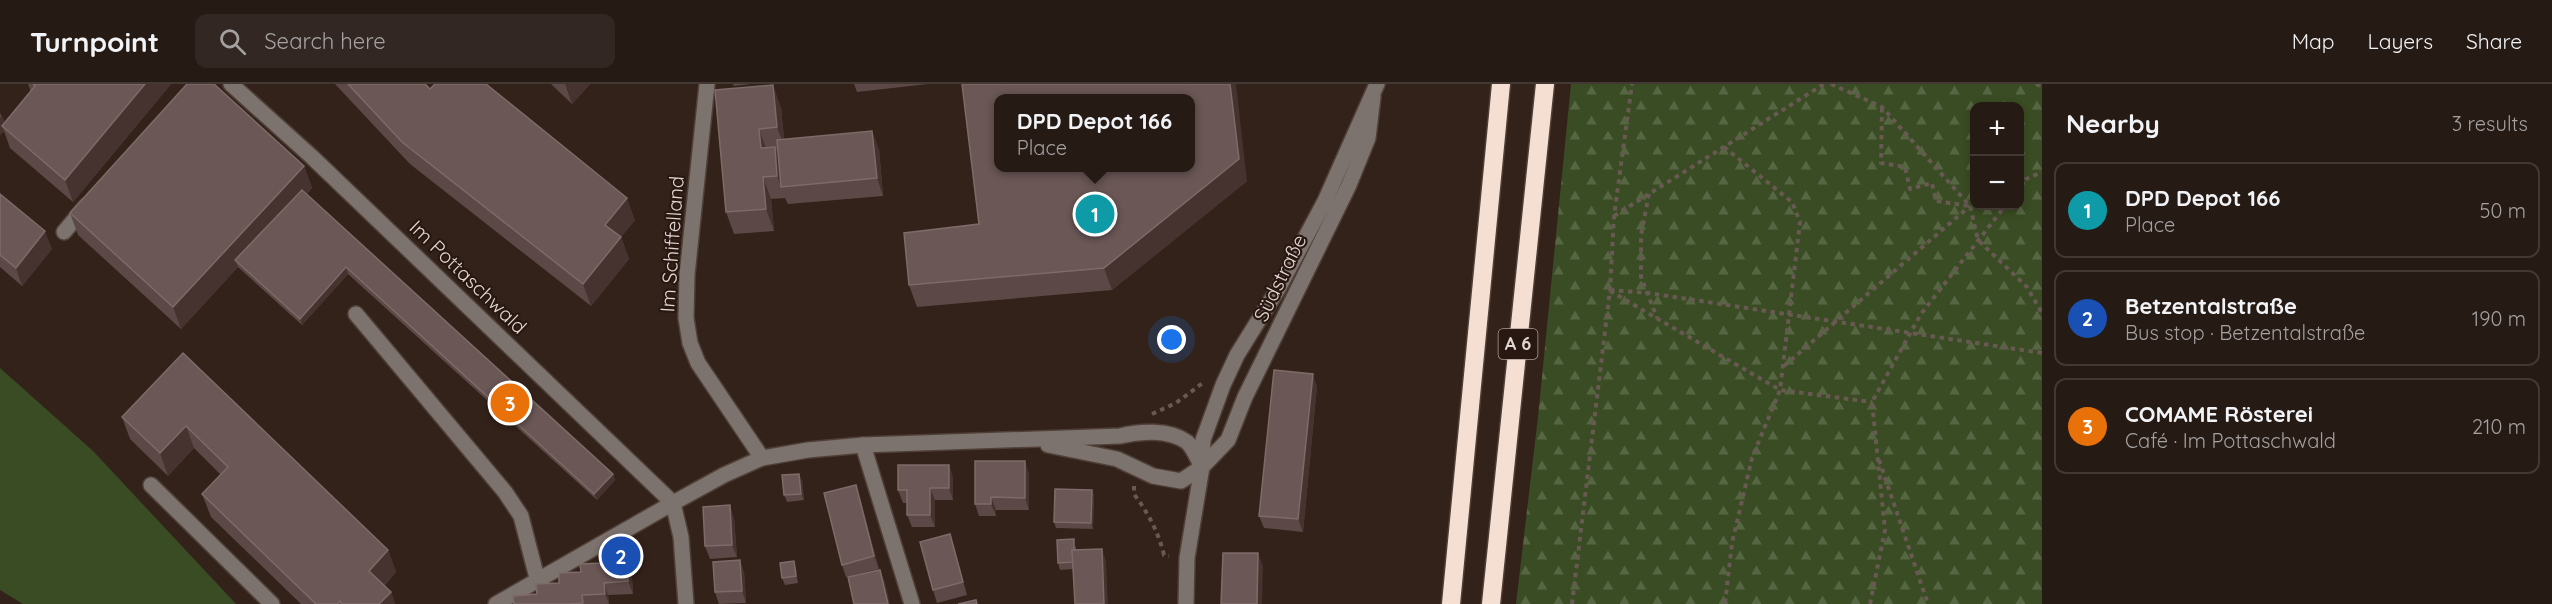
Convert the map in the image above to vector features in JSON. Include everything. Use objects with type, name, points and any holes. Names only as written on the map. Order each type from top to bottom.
[{"type":"highway","name":"A 6","points":[[1451,604],[1502,84]]},
{"type":"highway","name":"A 6","points":[[1491,604],[1545,84]]},
{"type":"street","name":"Im Pottaschwald","points":[[231,84],[312,157],[673,503]]},
{"type":"street","name":"Im Schiffelland","points":[[707,84],[687,275],[686,318],[690,343],[698,363],[762,458]]},
{"type":"street","name":"Südstraße","points":[[1186,604],[1187,558],[1202,467],[1203,440],[1223,385],[1237,355],[1278,289],[1324,201],[1375,90]]},
{"type":"street","name":"Südstraße","points":[[1202,467],[1228,440],[1245,397],[1349,185],[1368,138],[1375,90]]},
{"type":"street","points":[[64,232],[93,197]]},
{"type":"street","points":[[356,314],[506,492],[520,516],[538,582]]},
{"type":"street","points":[[496,604],[724,475],[762,458],[808,450],[863,446],[1120,436],[1137,431],[1166,434],[1187,442],[1202,467],[1181,481],[1154,476],[1117,459],[1022,440]]},
{"type":"street","points":[[863,446],[912,604]]},
{"type":"street","points":[[152,485],[272,604]]},
{"type":"street","points":[[673,503],[681,537],[686,604]]},
{"type":"path","points":[[1572,604],[1610,290],[1614,216],[1632,84]]},
{"type":"path","points":[[1614,216],[1824,84]]},
{"type":"path","points":[[1831,84],[1882,107],[1970,206]]},
{"type":"path","points":[[2036,84],[2042,87]]},
{"type":"path","points":[[1882,107],[1881,163],[1905,167],[1910,189],[1932,183],[1936,201],[1970,206]]},
{"type":"path","points":[[1724,147],[1792,202],[1800,222],[1780,390],[1752,458],[1732,543],[1725,604]]},
{"type":"path","points":[[2024,181],[2042,172]]},
{"type":"path","points":[[1649,194],[1641,235],[1641,277],[1658,318]]},
{"type":"path","points":[[1783,366],[1970,206]]},
{"type":"path","points":[[1971,210],[1978,240],[2027,287],[2042,313]]},
{"type":"path","points":[[1870,604],[1885,530],[1872,402],[1921,314],[2002,210]]},
{"type":"path","points":[[1610,290],[1648,293],[2042,354]]},
{"type":"path","points":[[1610,290],[1780,390],[1872,402]]},
{"type":"path","points":[[1137,431],[1138,419],[1176,403],[1209,379],[1223,385]]},
{"type":"path","points":[[1877,454],[1928,604]]},
{"type":"path","points":[[1136,469],[1134,494],[1147,511],[1156,529],[1164,555],[1187,558]]},
{"type":"green space","points":[[1571,84],[2042,84],[2042,604],[1516,604],[1538,417]]},
{"type":"green space","points":[[0,368],[93,451],[236,604],[23,604],[0,590]]},
{"type":"building","points":[[33,84],[145,84],[65,180],[2,126],[35,86]]},
{"type":"building","points":[[187,84],[214,84],[304,166],[173,307],[70,213]]},
{"type":"building","points":[[348,84],[425,84],[430,89],[435,84],[486,84],[627,198],[605,225],[621,237],[583,284],[402,142]]},
{"type":"building","points":[[962,84],[1230,84],[1239,159],[1104,268],[909,285],[904,233],[979,224]]},
{"type":"building","points":[[773,85],[777,127],[759,129],[761,148],[775,147],[777,176],[763,177],[766,209],[726,212],[715,90]]},
{"type":"building","points":[[872,131],[877,178],[781,187],[777,140]]},
{"type":"building","points":[[302,190],[613,474],[594,494],[346,267],[300,319],[235,260]]},
{"type":"building","points":[[0,194],[45,231],[16,268],[0,255]]},
{"type":"building","points":[[183,353],[388,550],[369,571],[391,592],[379,604],[342,604],[340,601],[337,604],[316,604],[202,494],[228,467],[186,426],[160,453],[122,417]]},
{"type":"building","points":[[1274,370],[1313,374],[1298,519],[1259,516]]},
{"type":"building","points":[[975,461],[1025,461],[1025,498],[991,497],[991,504],[975,504]]},
{"type":"building","points":[[898,465],[949,465],[949,488],[930,488],[930,515],[907,515],[907,490],[898,490]]},
{"type":"building","points":[[799,474],[801,494],[784,495],[782,475]]},
{"type":"building","points":[[856,485],[874,556],[842,565],[824,493]]},
{"type":"building","points":[[1055,489],[1092,490],[1091,523],[1054,522]]},
{"type":"building","points":[[730,505],[732,545],[705,546],[703,507]]},
{"type":"building","points":[[950,534],[963,582],[933,590],[920,542]]},
{"type":"building","points":[[1074,539],[1073,562],[1058,563],[1057,540]]},
{"type":"building","points":[[1102,549],[1104,604],[1075,604],[1072,550]]},
{"type":"building","points":[[626,550],[628,581],[604,583],[605,594],[582,595],[583,603],[514,604],[513,596],[537,594],[536,584],[559,583],[559,573],[581,572],[580,564],[603,563],[602,552]]},
{"type":"building","points":[[1223,553],[1258,553],[1257,604],[1221,604]]},
{"type":"building","points":[[740,560],[742,591],[715,592],[713,562]]},
{"type":"building","points":[[794,561],[796,576],[782,578],[780,563]]},
{"type":"building","points":[[880,570],[888,604],[854,604],[848,577]]},
{"type":"building","points":[[976,600],[977,604],[958,604]]},
{"type":"place","name":"DPD Depot 166","points":[[1095,214]]},
{"type":"place","name":"COMAME Rösterei","points":[[510,403]]},
{"type":"place","name":"Betzentalstraße","points":[[621,556]]}]
